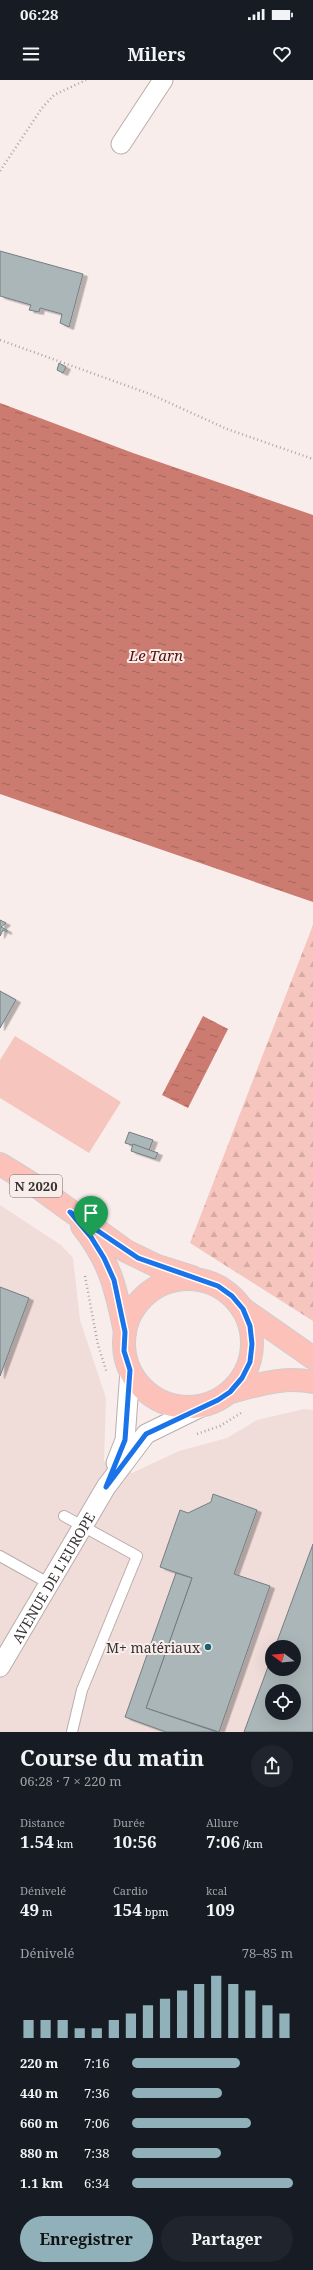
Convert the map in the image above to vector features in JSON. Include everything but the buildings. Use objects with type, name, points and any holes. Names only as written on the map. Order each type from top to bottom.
[{"type":"main road","name":"N 2020","points":[[0,1164],[39,1188],[70,1212]]},
{"type":"main road","points":[[70,1212],[138,1258],[222,1289],[232,1296],[243,1309],[313,1358]]},
{"type":"main road","points":[[70,1212],[91,1237],[104,1258],[114,1280],[125,1332],[124,1351],[130,1370],[139,1386],[153,1397],[164,1402],[187,1408],[205,1405],[218,1400],[230,1392],[242,1378],[250,1362],[252,1338],[250,1326],[243,1309]]},
{"type":"main road","points":[[125,1332],[132,1312],[144,1296],[155,1288],[180,1279],[201,1280]]},
{"type":"main road","points":[[230,1392],[269,1382],[290,1379],[313,1382]]},
{"type":"street","points":[[121,144],[163,80]]},
{"type":"street","name":"AVENUE DE L'EUROPE","points":[[1,1664],[84,1527],[106,1487],[125,1440],[130,1370]]},
{"type":"street","name":"AVENUE DE L'EUROPE","points":[[106,1487],[146,1434],[205,1405]]},
{"type":"lane","points":[[64,1516],[137,1556],[82,1690],[72,1732]]},
{"type":"lane","points":[[0,1556],[50,1584]]},
{"type":"path","points":[[0,171],[42,108],[54,95],[86,80]]},
{"type":"path","points":[[0,340],[150,394],[227,429],[313,458]]},
{"type":"path","points":[[84,1274],[98,1345],[110,1380]]},
{"type":"path","points":[[193,1434],[220,1426],[245,1411]]},
{"type":"shaded area","points":[[0,1205],[61,1245],[73,1258],[80,1320],[106,1398],[104,1461],[132,1473],[179,1451],[227,1438],[257,1420],[304,1409],[313,1410],[313,1732],[0,1732]]},
{"type":"green space","points":[[313,925],[313,1321],[190,1243]]},
{"type":"green space","points":[[15,1036],[121,1102],[89,1153],[0,1098],[0,1060]]},
{"type":"water","name":"Le Tarn","points":[[0,403],[133,453],[313,515],[313,902],[0,794]]},
{"type":"water","points":[[203,1016],[228,1029],[188,1108],[162,1095]]},
{"type":"place","name":"M+ matériaux","points":[[208,1647]]},
{"type":"route","points":[[70,1212],[138,1258],[157,1266],[218,1286],[232,1296],[243,1309],[250,1326],[252,1344],[250,1362],[242,1378],[230,1392],[218,1400],[146,1434],[106,1487],[125,1440],[130,1370],[124,1351],[125,1332],[114,1280],[104,1258],[91,1237],[70,1212]]}]
